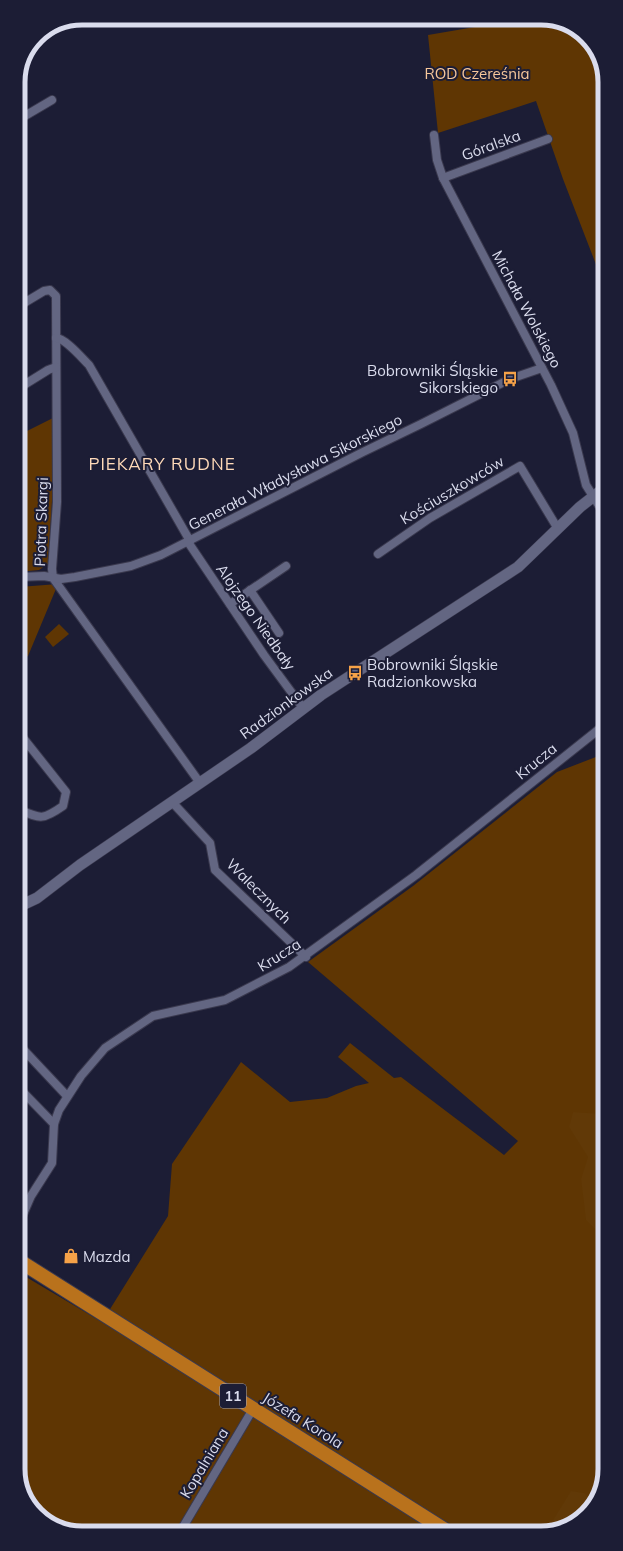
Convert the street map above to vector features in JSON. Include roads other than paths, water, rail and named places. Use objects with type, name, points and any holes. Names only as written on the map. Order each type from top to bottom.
[{"type":"highway","name":"Józefa Korola","points":[[25,1268],[439,1526]]},
{"type":"street","points":[[25,116],[52,100]]},
{"type":"street","name":"Michała Wolskiego","points":[[434,136],[437,160],[443,178],[542,368],[573,433],[586,485],[598,505]]},
{"type":"street","name":"Góralska","points":[[443,178],[548,139]]},
{"type":"street","name":"Piotra Skargi","points":[[25,302],[44,290],[50,290],[56,298],[57,502],[52,569],[53,578],[200,783]]},
{"type":"street","name":"Alojzego Niedbały","points":[[56,338],[64,341],[89,365],[189,541],[264,655],[303,708]]},
{"type":"street","points":[[25,384],[48,370],[56,367]]},
{"type":"street","name":"Generała Władysława Sikorskiego","points":[[25,577],[75,577],[131,566],[161,555],[510,379],[542,368]]},
{"type":"street","name":"Kościuszkowców","points":[[378,554],[430,518],[520,466],[558,529]]},
{"type":"street","name":"Radzionkowska","points":[[25,904],[33,900],[80,865],[173,803],[251,748],[303,708],[518,567],[598,493]]},
{"type":"street","points":[[230,604],[286,566]]},
{"type":"street","points":[[250,590],[279,633]]},
{"type":"street","name":"Krucza","points":[[25,1210],[31,1196],[52,1164],[54,1124],[67,1096],[93,1060],[105,1048],[148,1019],[165,1013],[225,1000],[250,989],[306,957],[416,875],[598,730]]},
{"type":"street","points":[[25,740],[66,792],[62,806],[48,816],[36,817],[25,812]]},
{"type":"street","name":"Walecznych","points":[[173,803],[210,843],[215,870],[218,874],[306,957]]},
{"type":"street","points":[[25,1051],[67,1096]]},
{"type":"street","points":[[25,1094],[54,1124]]},
{"type":"street","name":"Kopalniana","points":[[184,1526],[253,1409]]},
{"type":"place","name":"Bobrowniki Śląskie Sikorskiego","points":[[510,379]]},
{"type":"place","name":"Bobrowniki Śląskie Radzionkowska","points":[[355,673]]},
{"type":"place","name":"Mazda","points":[[71,1256]]},
{"type":"district","name":"PIEKARY RUDNE","points":[[162,463]]},
{"type":"park label","name":"ROD Czereśnia","points":[[477,73]]}]
